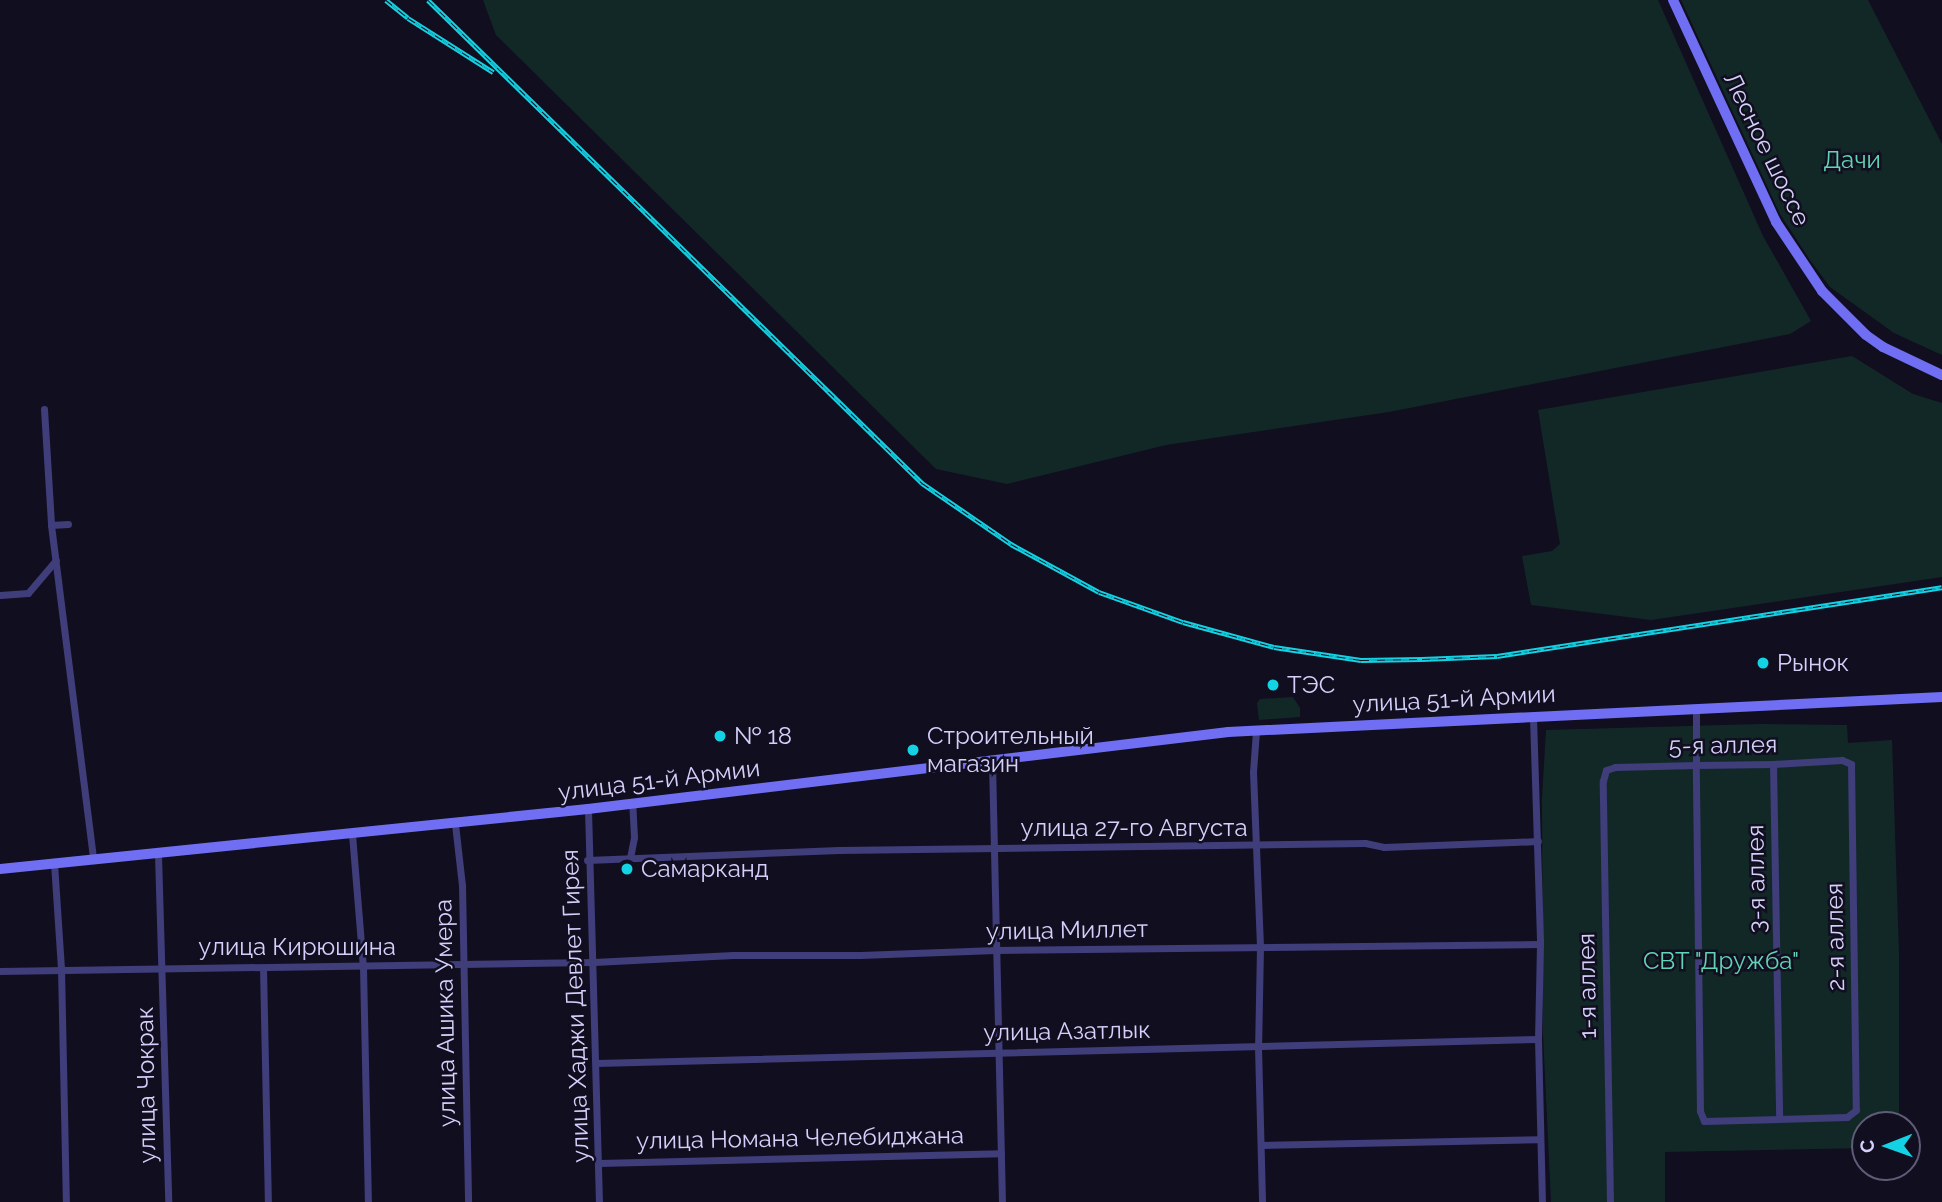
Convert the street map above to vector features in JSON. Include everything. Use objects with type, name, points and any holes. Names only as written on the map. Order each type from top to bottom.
[{"type":"main road","name":"Лесное шоссе","points":[[1673,0],[1776,222],[1822,291],[1866,335],[1883,347],[1942,375]]},
{"type":"main road","name":"улица 51-й Армии","points":[[0,869],[455,824],[1256,731],[1942,697]]},
{"type":"street","points":[[44,409],[51,525],[93,859]]},
{"type":"street","points":[[51,525],[68,524]]},
{"type":"street","points":[[0,595],[28,593],[56,560]]},
{"type":"street","points":[[1696,710],[1699,1111],[1704,1121],[1779,1118]]},
{"type":"street","points":[[1533,717],[1540,944],[1538,1039],[1542,1202]]},
{"type":"street","points":[[1256,731],[1253,772],[1260,947],[1258,1047],[1262,1202]]},
{"type":"street","name":"5-я аллея","points":[[1606,770],[1615,766],[1773,764],[1842,760]]},
{"type":"street","name":"2-я аллея","points":[[1779,1118],[1847,1117],[1856,1110],[1852,775],[1851,764],[1842,760]]},
{"type":"street","points":[[992,762],[1002,1202]]},
{"type":"street","name":"3-я аллея","points":[[1773,764],[1779,1118]]},
{"type":"street","name":"1-я аллея","points":[[1606,770],[1603,781],[1610,1202]]},
{"type":"street","points":[[630,858],[634,837],[632,804]]},
{"type":"street","name":"улица Хаджи Девлет Гирея","points":[[588,809],[590,843],[587,860],[594,962],[599,1202]]},
{"type":"street","name":"улица Ашика Умера","points":[[455,824],[462,885],[468,1202]]},
{"type":"street","points":[[352,834],[363,967],[368,1202]]},
{"type":"street","name":"улица 27-го Августа","points":[[587,860],[729,853],[1366,843],[1384,847],[1538,841]]},
{"type":"street","name":"улица Чокрак","points":[[158,855],[168,1202]]},
{"type":"street","points":[[54,863],[61,968],[66,1202]]},
{"type":"street","name":"улица Миллет","points":[[594,962],[733,955],[1540,944]]},
{"type":"street","name":"улица Кирюшина","points":[[0,971],[594,962]]},
{"type":"street","points":[[263,968],[268,1202]]},
{"type":"street","name":"улица Азатлык","points":[[596,1063],[1538,1039]]},
{"type":"street","points":[[1261,1145],[1540,1139]]},
{"type":"street","name":"улица Номана Челебиджана","points":[[599,1163],[1001,1153]]},
{"type":"green space","points":[[483,0],[1658,0],[1763,236],[1811,321],[1790,334],[1389,412],[1166,445],[1007,484],[936,469],[496,35]]},
{"type":"green space","name":"Дачи","points":[[1681,0],[1868,0],[1942,144],[1942,355],[1894,333],[1830,287],[1810,260],[1780,214]]},
{"type":"green space","points":[[1852,356],[1913,394],[1942,403],[1942,577],[1651,620],[1531,605],[1522,556],[1552,551],[1560,544],[1538,410]]},
{"type":"green space","points":[[1293,697],[1300,708],[1300,717],[1259,720],[1257,703],[1260,699]]},
{"type":"green space","name":"СВТ \"Дружба\"","points":[[1760,724],[1847,725],[1848,743],[1892,740],[1899,954],[1899,1111],[1851,1111],[1851,1148],[1665,1152],[1665,1202],[1551,1202],[1543,1034],[1542,798],[1546,730]]},
{"type":"railway","points":[[386,0],[408,18],[493,72]]},
{"type":"railway","points":[[428,0],[922,483],[1011,544],[1099,592],[1183,622],[1274,647],[1361,660],[1497,656],[1942,587]]},
{"type":"place","name":"Рынок","points":[[1763,663]]},
{"type":"place","name":"ТЭС","points":[[1273,685]]},
{"type":"place","name":"№ 18","points":[[720,736]]},
{"type":"place","name":"Строительный магазин","points":[[913,750]]},
{"type":"place","name":"Самарканд","points":[[627,869]]}]
